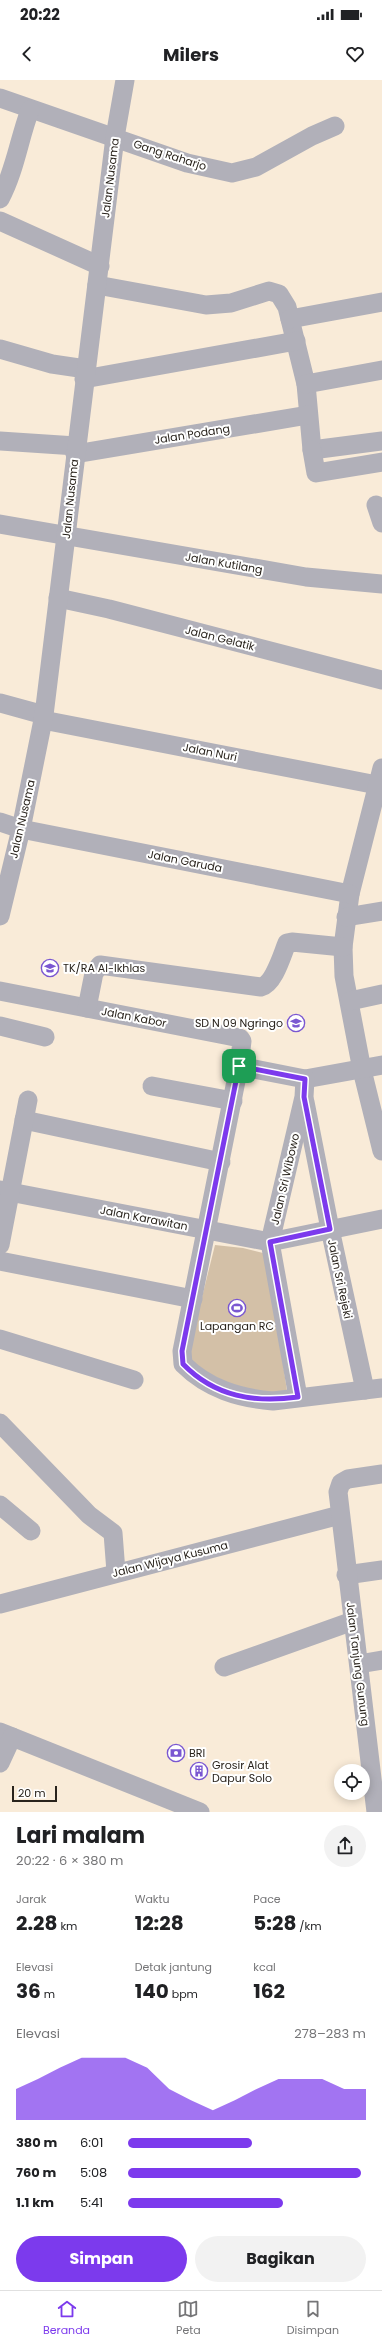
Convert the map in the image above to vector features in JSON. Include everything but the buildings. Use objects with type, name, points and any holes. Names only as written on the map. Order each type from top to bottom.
[{"type":"street","name":"Jalan Nusama","points":[[0,916],[21,829],[43,718],[66,536],[75,450],[100,266],[115,137],[125,80]]},
{"type":"street","name":"Gang Raharjo","points":[[0,98],[30,110],[115,137],[187,163],[232,173],[256,167],[312,136],[335,126]]},
{"type":"street","points":[[0,198],[10,177],[21,132],[30,110]]},
{"type":"street","points":[[0,221],[100,266]]},
{"type":"street","points":[[97,285],[212,305],[231,303],[257,294],[274,292],[283,299],[290,319],[306,384],[308,415],[316,473],[382,462]]},
{"type":"street","points":[[290,319],[382,302]]},
{"type":"street","points":[[0,349],[85,374],[296,341]]},
{"type":"street","points":[[306,384],[382,370]]},
{"type":"street","name":"Jalan Podang","points":[[0,441],[75,450],[308,415]]},
{"type":"street","points":[[312,450],[382,441]]},
{"type":"street","points":[[376,505],[382,523]]},
{"type":"street","name":"Jalan Kutilang","points":[[0,524],[306,577],[382,584]]},
{"type":"street","name":"Jalan Gelatik","points":[[58,598],[109,609],[382,680]]},
{"type":"street","name":"Jalan Nuri","points":[[0,703],[43,718],[380,784]]},
{"type":"street","points":[[380,784],[350,894],[343,947],[344,976],[362,1070],[381,1145]]},
{"type":"street","name":"Jalan Garuda","points":[[0,822],[21,829],[350,894]]},
{"type":"street","points":[[346,917],[382,910]]},
{"type":"street","points":[[87,1008],[94,973],[100,965],[261,987],[266,986],[271,980],[287,943],[292,942],[343,947]]},
{"type":"street","name":"Jalan Kabor","points":[[0,991],[240,1038],[242,1041],[239,1066]]},
{"type":"street","points":[[350,1001],[382,994]]},
{"type":"street","points":[[0,1026],[45,1037]]},
{"type":"street","points":[[373,1389],[273,1401],[237,1396],[221,1390],[190,1372],[183,1364],[182,1351],[239,1066],[304,1088],[382,1065]]},
{"type":"street","points":[[152,1086],[233,1101]]},
{"type":"street","name":"Jalan Sri Rejeki","points":[[304,1088],[330,1229],[373,1389]]},
{"type":"street","name":"Jalan Sri Wibowo","points":[[298,1397],[270,1242],[304,1088]]},
{"type":"street","points":[[0,1245],[5,1191],[28,1100]]},
{"type":"street","points":[[24,1120],[220,1162]]},
{"type":"street","name":"Jalan Karawitan","points":[[5,1191],[270,1242],[382,1219]]},
{"type":"street","points":[[0,1261],[193,1299]]},
{"type":"street","points":[[0,1339],[134,1380]]},
{"type":"street","points":[[0,1423],[89,1515],[113,1534],[116,1572]]},
{"type":"street","name":"Jalan Tanjung Gunung","points":[[376,1812],[359,1664],[346,1575],[338,1492],[341,1483],[348,1479],[382,1474]]},
{"type":"street","points":[[0,1506],[31,1531]]},
{"type":"street","name":"Jalan Wijaya Kusuma","points":[[0,1604],[116,1572],[340,1515]]},
{"type":"street","points":[[346,1575],[382,1570]]},
{"type":"street","points":[[224,1666],[353,1621]]},
{"type":"street","points":[[359,1664],[382,1660]]},
{"type":"street","points":[[0,1763],[6,1735],[200,1812]]},
{"type":"shaded area","name":"Lapangan RC","points":[[215,1245],[243,1248],[267,1254],[287,1391],[262,1393],[236,1388],[186,1361]]},
{"type":"place","name":"TK/RA Al-Ikhlas","points":[[50,968]]},
{"type":"place","name":"SD N 09 Ngringo","points":[[296,1023]]},
{"type":"place","name":"Lapangan RC","points":[[237,1308]]},
{"type":"place","name":"BRI","points":[[176,1753]]},
{"type":"place","name":"Grosir Alat Dapur Solo","points":[[199,1771]]},
{"type":"route","points":[[239,1066],[271,1074],[305,1079],[304,1097],[330,1229],[270,1242],[291,1350],[298,1397],[273,1401],[237,1396],[221,1390],[190,1372],[183,1364],[182,1351],[239,1066]]}]
